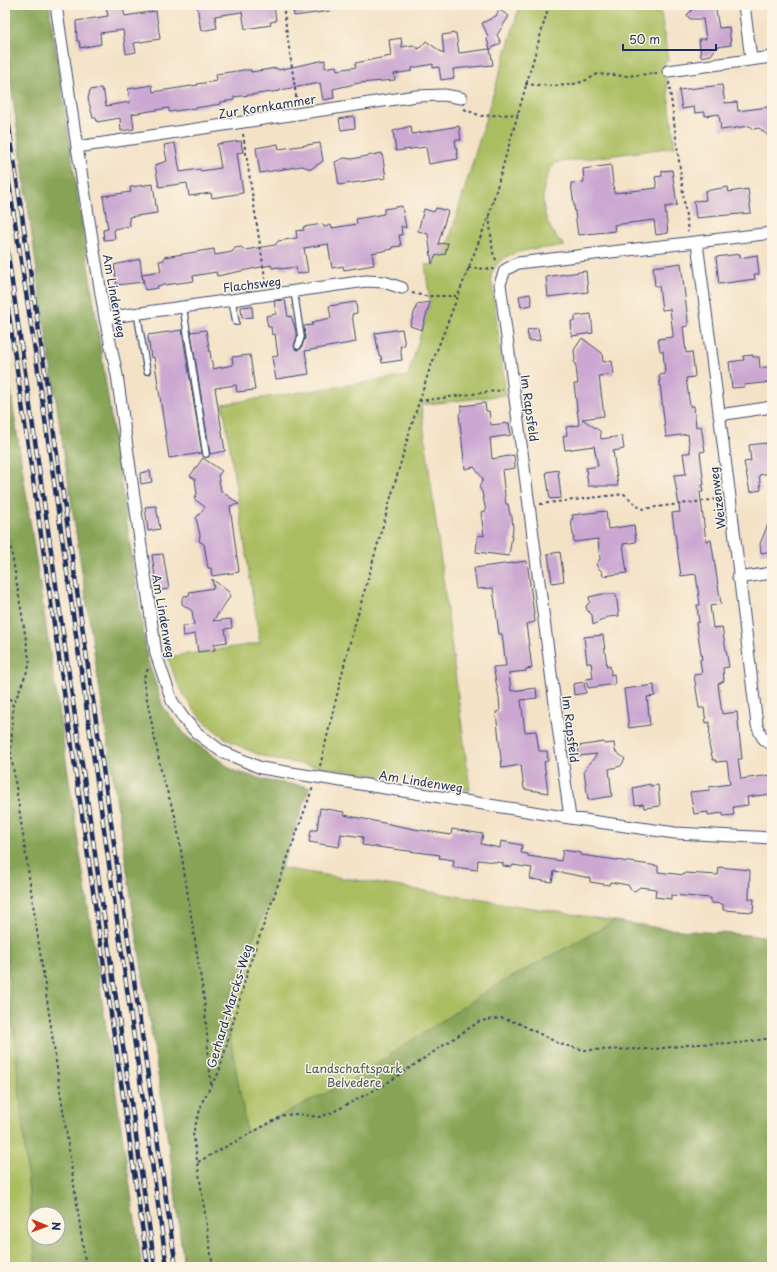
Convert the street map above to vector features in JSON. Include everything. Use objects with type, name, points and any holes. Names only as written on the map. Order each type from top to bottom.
[{"type":"street","name":"Am Lindenweg","points":[[56,5],[77,147],[105,318],[117,375],[156,654],[172,701],[184,719],[208,742],[238,759],[261,768],[570,818],[675,833],[772,838]]},
{"type":"street","points":[[744,5],[751,59]]},
{"type":"street","points":[[668,71],[772,57]]},
{"type":"street","name":"Zur Kornkammer","points":[[77,147],[416,96],[444,95],[461,98]]},
{"type":"street","points":[[505,270],[518,263],[693,244],[772,233]]},
{"type":"street","name":"Weizenweg","points":[[693,244],[730,497],[738,578],[757,725],[761,736],[767,742],[772,744]]},
{"type":"street","name":"Im Rapsfeld","points":[[505,270],[500,284],[570,818]]},
{"type":"street","name":"Flachsweg","points":[[105,318],[366,281],[384,282],[402,288]]},
{"type":"street","points":[[719,415],[772,407]]},
{"type":"street","points":[[738,578],[772,573]]},
{"type":"lane","points":[[294,291],[301,337],[298,346]]},
{"type":"lane","points":[[232,300],[236,322]]},
{"type":"lane","points":[[183,306],[206,454]]},
{"type":"lane","points":[[137,313],[147,371]]},
{"type":"path","points":[[283,5],[299,114]]},
{"type":"path","name":"Gerhard-Marcks-Weg","points":[[213,1267],[198,1162],[192,1133],[203,1100],[219,1072],[250,963],[317,777],[348,649],[419,400],[456,296],[489,215],[525,84],[549,5]]},
{"type":"path","points":[[525,84],[563,86],[588,80],[597,74],[638,75],[668,71],[693,244]]},
{"type":"path","points":[[461,98],[465,110],[481,116],[518,114]]},
{"type":"path","points":[[241,123],[268,295]]},
{"type":"path","points":[[489,215],[493,252],[498,264],[505,270]]},
{"type":"path","points":[[468,268],[505,270]]},
{"type":"path","points":[[402,288],[411,293],[425,296],[456,296]]},
{"type":"path","points":[[419,400],[514,389]]},
{"type":"path","points":[[530,505],[624,494],[641,509],[730,497]]},
{"type":"path","points":[[5,512],[30,664],[13,706],[11,753],[86,1267]]},
{"type":"path","points":[[156,654],[143,679],[162,775],[176,819],[204,999],[211,1086]]},
{"type":"path","points":[[5,687],[13,706]]},
{"type":"path","points":[[5,753],[11,753]]},
{"type":"path","points":[[198,1162],[284,1116],[297,1114],[319,1117],[331,1113],[384,1085],[480,1021],[501,1018],[518,1023],[560,1044],[584,1050],[655,1049],[696,1044],[740,1043],[772,1038]]},
{"type":"green space","name":"Landschaftspark Belvedere","points":[[5,5],[49,5],[147,658],[163,707],[187,737],[234,771],[268,781],[310,787],[281,868],[665,929],[772,937],[772,1267],[184,1267],[173,1174],[41,300],[5,40]]},
{"type":"green space","name":"Landschaftspark Belvedere","points":[[5,5],[49,5],[147,658],[163,707],[187,737],[234,771],[268,781],[310,787],[281,868],[225,1009],[247,1132],[350,1081],[495,986],[615,921],[665,929],[772,937],[772,1267],[184,1267],[173,1174],[41,300],[5,40]]},
{"type":"green space","points":[[520,5],[660,5],[668,61],[664,62],[675,147],[555,163],[545,184],[543,196],[544,207],[550,228],[565,246],[533,249],[511,254],[502,259],[495,266],[491,276],[506,395],[421,405],[470,790],[276,760],[238,745],[221,735],[207,724],[194,710],[184,695],[175,677],[168,657],[260,643],[223,404],[408,376],[430,302],[425,265],[436,264],[435,256],[445,254]]},
{"type":"green space","points":[[5,353],[142,1267],[36,1267],[34,1246],[66,1246],[66,1206],[30,1206],[5,938]]},
{"type":"green space","points":[[5,938],[30,1206],[26,1206],[26,1246],[34,1246],[36,1267],[5,1267]]},
{"type":"building","points":[[122,5],[125,16],[156,11],[160,39],[134,43],[136,52],[126,54],[123,30],[100,33],[101,44],[80,48],[79,41],[77,41],[76,21],[108,16],[106,7]]},
{"type":"building","points":[[274,5],[276,21],[270,22],[271,25],[245,29],[242,12],[215,16],[217,28],[201,31],[197,6]]},
{"type":"building","points":[[293,5],[330,5],[330,11],[294,16]]},
{"type":"building","points":[[692,5],[715,5],[719,28],[729,27],[731,45],[717,47],[711,55],[701,57],[699,39],[706,39],[703,19],[690,19],[687,15],[693,9]]},
{"type":"building","points":[[499,10],[509,16],[497,35],[501,43],[490,49],[487,39],[488,36],[482,23],[496,16]]},
{"type":"building","points":[[456,33],[459,53],[490,49],[493,65],[453,69],[454,78],[441,80],[439,67],[433,68],[433,64],[412,68],[412,71],[394,74],[395,80],[359,83],[333,89],[334,98],[323,100],[320,83],[280,91],[234,97],[234,100],[221,102],[221,104],[169,112],[169,108],[132,114],[134,129],[121,131],[120,118],[97,122],[96,118],[93,118],[88,99],[90,90],[101,88],[104,93],[106,106],[130,102],[128,89],[152,85],[153,92],[217,81],[216,74],[244,70],[251,70],[251,72],[277,68],[278,70],[325,60],[325,68],[336,66],[337,70],[356,67],[355,63],[391,56],[389,40],[401,38],[402,47],[413,45],[419,49],[426,41],[444,54],[442,35]]},
{"type":"building","points":[[722,85],[725,103],[737,102],[738,111],[768,107],[770,121],[772,121],[772,139],[759,128],[754,129],[750,126],[721,130],[719,114],[705,116],[705,112],[695,113],[694,107],[682,109],[679,90]]},
{"type":"building","points":[[354,116],[355,128],[341,130],[339,119]]},
{"type":"building","points":[[411,126],[412,134],[459,126],[461,140],[455,140],[458,159],[429,164],[426,147],[396,151],[393,131]]},
{"type":"building","points":[[241,141],[243,152],[237,153],[243,193],[212,198],[211,193],[189,196],[187,183],[159,187],[155,165],[167,161],[164,145],[175,143],[180,172],[200,169],[201,171],[221,168],[217,144]]},
{"type":"building","points":[[320,143],[323,161],[311,169],[302,166],[260,173],[256,148],[278,144],[279,149]]},
{"type":"building","points":[[382,153],[386,178],[339,185],[335,162],[344,158],[352,159]]},
{"type":"building","points":[[611,165],[614,193],[657,188],[655,177],[662,176],[662,171],[672,170],[677,205],[665,207],[668,233],[656,235],[654,220],[614,225],[615,231],[578,235],[571,183],[584,182],[583,169]]},
{"type":"building","points":[[153,184],[157,213],[129,217],[130,226],[114,229],[115,239],[104,240],[103,230],[108,229],[103,196],[131,192],[130,187]]},
{"type":"building","points":[[728,187],[729,192],[748,189],[751,213],[696,218],[694,201],[706,200],[705,191]]},
{"type":"building","points":[[402,206],[406,228],[401,226],[402,235],[399,235],[401,246],[372,253],[374,265],[344,270],[343,266],[332,268],[328,244],[304,248],[308,272],[297,274],[296,267],[280,269],[280,267],[272,268],[271,265],[217,276],[216,272],[193,276],[194,281],[157,286],[158,288],[145,290],[142,274],[161,271],[159,261],[164,260],[164,257],[214,249],[215,255],[232,252],[235,248],[241,247],[245,250],[275,245],[278,241],[297,238],[296,231],[304,230],[303,227],[323,224],[324,227],[331,225],[332,228],[357,224],[356,219],[384,214],[384,209]]},
{"type":"building","points":[[436,208],[448,211],[438,244],[448,243],[445,254],[435,256],[432,264],[428,234],[418,231],[424,209],[434,212]]},
{"type":"building","points":[[740,254],[740,258],[757,255],[759,274],[754,274],[755,279],[719,284],[716,257]]},
{"type":"building","points":[[140,259],[143,282],[117,285],[114,265]]},
{"type":"building","points":[[681,263],[688,321],[688,326],[683,327],[686,353],[692,352],[695,375],[694,377],[686,378],[690,406],[694,406],[696,427],[701,426],[705,451],[700,452],[704,485],[702,485],[703,492],[700,492],[706,541],[711,540],[721,604],[710,606],[713,628],[722,627],[729,667],[723,668],[724,681],[718,684],[722,714],[737,712],[742,759],[738,759],[741,779],[772,775],[772,794],[747,797],[748,805],[733,807],[734,815],[723,816],[723,813],[708,815],[708,812],[694,814],[690,792],[710,790],[709,787],[730,784],[727,761],[716,762],[716,760],[713,760],[709,745],[710,722],[706,723],[704,708],[699,708],[694,675],[702,674],[700,660],[702,659],[696,623],[699,622],[697,605],[700,605],[696,574],[681,576],[672,513],[680,512],[674,475],[686,474],[683,453],[690,453],[688,434],[666,437],[659,375],[665,374],[663,351],[660,351],[658,339],[673,337],[673,334],[670,309],[662,310],[659,286],[655,286],[653,267]]},
{"type":"building","points":[[586,271],[588,292],[548,297],[546,277]]},
{"type":"building","points":[[530,294],[532,305],[521,307],[519,296]]},
{"type":"building","points":[[285,300],[288,317],[291,316],[297,337],[294,346],[296,350],[301,349],[305,338],[304,326],[313,325],[312,322],[331,318],[329,306],[356,302],[357,313],[352,314],[356,342],[305,351],[309,374],[276,379],[272,357],[278,356],[275,334],[272,335],[271,327],[268,327],[266,316],[276,314],[274,301]]},
{"type":"building","points":[[430,302],[422,330],[410,326],[417,304]]},
{"type":"building","points":[[252,306],[253,317],[242,318],[241,307]]},
{"type":"building","points":[[591,314],[593,333],[572,336],[571,321],[575,321],[575,316]]},
{"type":"building","points":[[538,328],[540,340],[529,341],[527,330]]},
{"type":"building","points":[[402,329],[405,346],[400,346],[402,360],[382,363],[381,356],[379,356],[375,333]]},
{"type":"building","points":[[182,330],[202,453],[169,458],[154,357],[151,358],[148,335]]},
{"type":"building","points":[[206,330],[213,369],[233,365],[232,357],[250,355],[255,390],[237,392],[236,385],[215,388],[225,451],[210,454],[191,332]]},
{"type":"building","points":[[582,338],[602,353],[603,362],[612,361],[614,374],[599,376],[604,416],[582,419],[600,431],[601,439],[622,436],[624,449],[613,451],[618,486],[588,486],[586,468],[598,466],[594,446],[565,450],[563,436],[567,435],[566,427],[579,425],[574,384],[578,384],[574,362],[574,350]]},
{"type":"building","points":[[753,355],[753,357],[759,357],[760,368],[772,366],[772,382],[732,388],[729,362],[744,360],[743,356]]},
{"type":"building","points":[[485,403],[486,411],[489,411],[491,425],[509,423],[511,435],[490,438],[492,459],[514,455],[515,468],[502,470],[506,504],[508,504],[512,517],[513,529],[509,556],[476,552],[478,535],[484,536],[481,512],[486,511],[482,492],[479,487],[483,479],[474,467],[465,469],[459,414],[461,412],[461,406]]},
{"type":"building","points":[[766,443],[770,473],[759,475],[761,490],[750,492],[744,462],[751,461],[749,445]]},
{"type":"building","points":[[203,458],[222,471],[218,475],[221,491],[239,504],[230,506],[239,572],[212,576],[211,568],[208,568],[204,544],[199,541],[200,535],[196,518],[205,507],[194,499],[197,494],[195,479],[190,476]]},
{"type":"building","points":[[558,470],[561,498],[550,499],[546,472]]},
{"type":"building","points":[[150,471],[152,482],[141,484],[140,473]]},
{"type":"building","points":[[156,506],[160,529],[148,531],[145,507]]},
{"type":"building","points":[[606,511],[608,529],[634,525],[636,542],[623,544],[627,573],[603,576],[602,572],[596,565],[600,559],[598,539],[574,542],[571,519],[573,519],[572,515]]},
{"type":"building","points":[[772,514],[772,551],[761,553],[760,544]]},
{"type":"building","points":[[560,552],[564,581],[552,583],[548,554]]},
{"type":"building","points":[[163,554],[169,589],[157,591],[152,555]]},
{"type":"building","points":[[527,561],[535,622],[526,624],[532,668],[526,669],[526,671],[509,673],[511,691],[536,688],[537,698],[521,700],[525,732],[536,731],[539,751],[547,751],[548,761],[544,762],[548,793],[524,789],[521,765],[502,768],[496,712],[500,711],[499,697],[493,667],[506,666],[502,634],[499,634],[493,588],[477,589],[474,568]]},
{"type":"building","points":[[212,579],[229,592],[230,597],[213,621],[231,619],[232,628],[225,629],[227,642],[214,644],[215,650],[198,652],[195,634],[183,636],[182,626],[194,625],[192,611],[182,604],[182,599],[184,596],[190,595],[189,592],[214,588]]},
{"type":"building","points":[[602,594],[616,594],[619,616],[608,617],[593,625],[592,615],[587,610],[586,606],[590,602],[589,597]]},
{"type":"building","points":[[603,635],[607,667],[610,666],[611,675],[614,674],[615,684],[588,688],[586,679],[593,678],[591,663],[587,663],[584,637]]},
{"type":"building","points":[[584,682],[586,693],[574,695],[573,684]]},
{"type":"building","points":[[654,685],[655,696],[647,697],[650,725],[629,728],[624,689]]},
{"type":"building","points":[[604,742],[604,744],[614,743],[615,751],[625,759],[621,766],[609,769],[612,796],[588,800],[584,771],[597,754],[579,756],[578,746]]},
{"type":"building","points":[[650,784],[650,786],[658,785],[660,806],[644,808],[643,804],[635,805],[633,788]]},
{"type":"building","points":[[320,808],[344,812],[344,815],[451,835],[452,829],[483,834],[481,844],[500,848],[501,841],[522,845],[521,853],[528,854],[528,856],[561,861],[563,850],[581,853],[581,855],[658,866],[658,872],[684,875],[685,873],[718,875],[719,867],[750,870],[749,899],[754,899],[753,912],[723,910],[723,904],[711,903],[711,898],[671,895],[671,899],[655,897],[656,889],[640,887],[635,891],[631,890],[628,885],[610,882],[609,885],[590,882],[590,878],[554,871],[552,882],[530,879],[532,868],[513,865],[512,867],[503,866],[503,863],[478,860],[477,870],[453,867],[454,860],[439,858],[440,855],[362,845],[363,837],[341,834],[339,847],[309,842],[311,830],[317,830]]},
{"type":"railway","points":[[5,99],[176,1267]]},
{"type":"railway","points":[[5,158],[36,357],[167,1267]]},
{"type":"railway","points":[[5,234],[155,1267]]},
{"type":"railway","points":[[5,288],[148,1267]]}]
